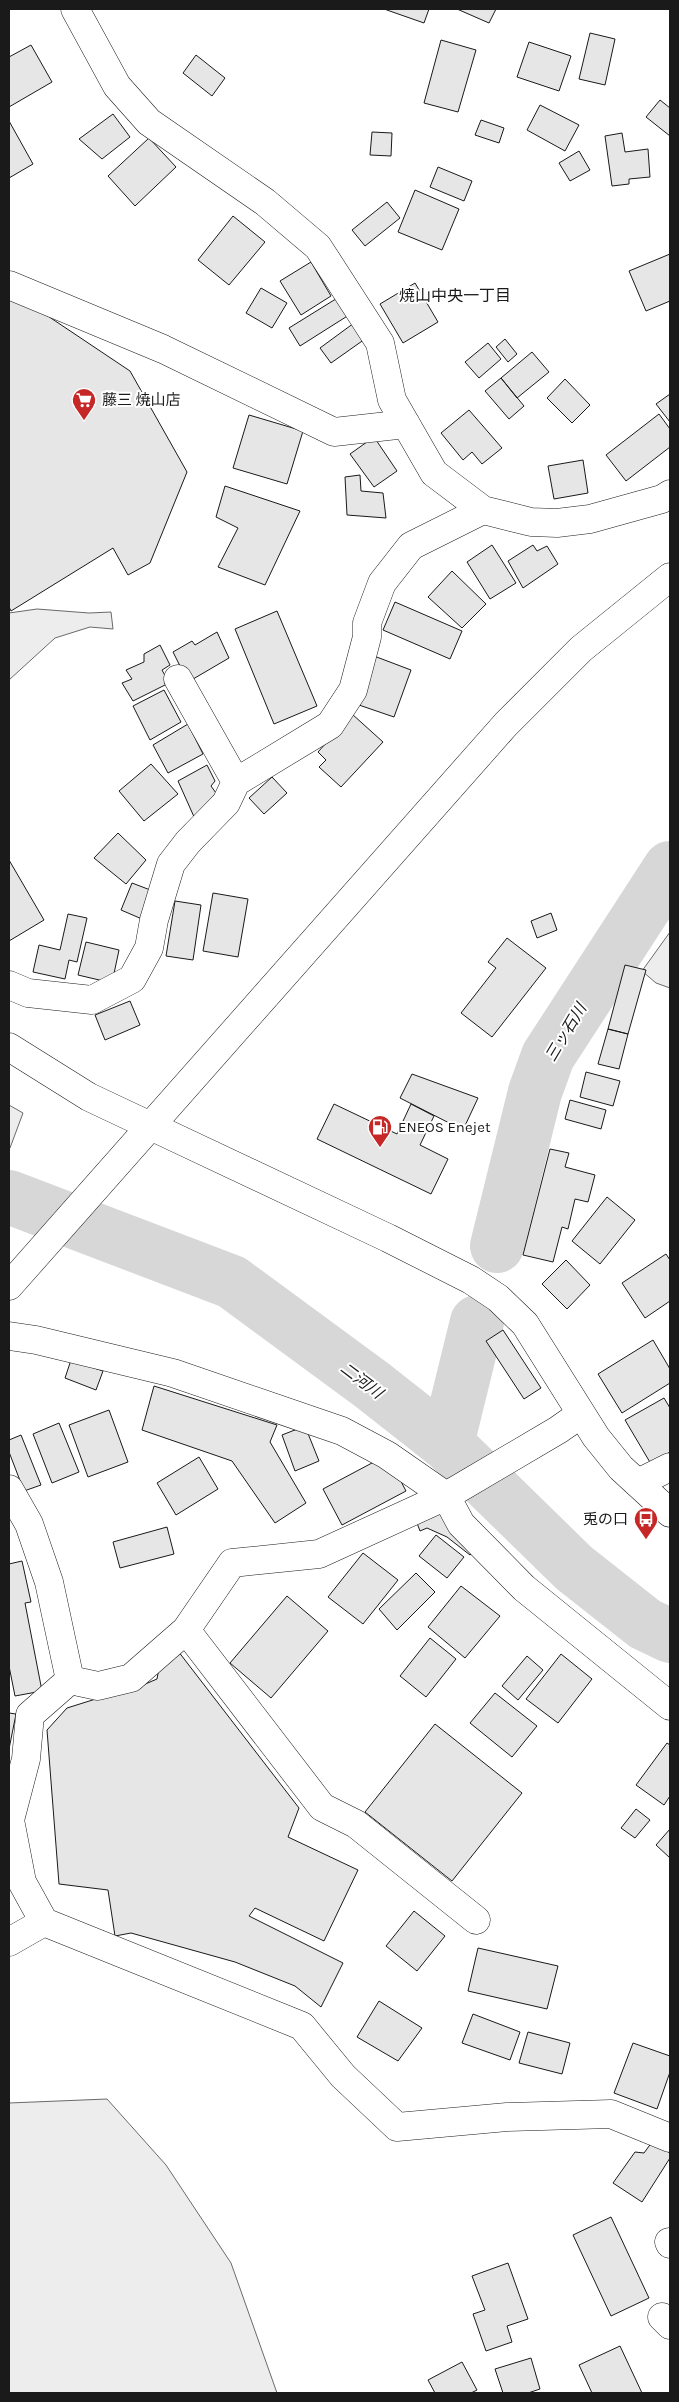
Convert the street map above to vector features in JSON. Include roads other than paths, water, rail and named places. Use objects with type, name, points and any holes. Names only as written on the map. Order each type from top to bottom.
[{"type":"street","points":[[75,9],[117,86],[149,122],[265,202],[318,247],[380,344],[392,400],[434,473],[482,510],[530,522],[557,523],[590,519],[662,499],[670,494]]},
{"type":"street","points":[[9,284],[163,349],[334,432],[406,424]]},
{"type":"street","points":[[9,985],[28,993],[92,1000],[132,978],[149,948],[154,920],[171,864],[188,842],[226,803],[236,782],[330,725],[353,690],[367,637],[367,623],[382,583],[411,546],[482,510]]},
{"type":"street","points":[[9,1286],[506,724],[581,649],[670,577]]},
{"type":"street","points":[[178,679],[236,782]]},
{"type":"street","points":[[9,1047],[89,1097],[150,1128],[214,1155],[471,1280],[498,1298],[525,1324],[581,1414],[614,1460],[670,1512]]},
{"type":"street","points":[[9,1336],[36,1340],[174,1373],[342,1431],[387,1455],[452,1492],[460,1524],[524,1588],[670,1706]]},
{"type":"street","points":[[70,1680],[98,1686],[131,1678],[186,1630],[232,1563],[320,1554],[452,1492],[558,1430],[581,1414]]},
{"type":"street","points":[[638,1483],[670,1467]]},
{"type":"street","points":[[9,1488],[29,1524],[50,1582],[70,1680]]},
{"type":"street","points":[[186,1630],[322,1806],[356,1824],[476,1920]]},
{"type":"street","points":[[70,1680],[30,1715],[26,1759],[9,1820],[22,1882],[44,1922],[302,2026],[343,2076],[397,2127],[507,2117],[611,2114],[670,2138]]},
{"type":"street","points":[[9,1942],[44,1922]]},
{"type":"waterway","name":"三ッ石川","points":[[497,1246],[535,1092],[548,1056],[670,868]]},
{"type":"waterway","name":"二河川","points":[[9,1197],[232,1282],[372,1385],[447,1444],[574,1568],[645,1624],[670,1636]]},
{"type":"waterway","name":"三ッ石川","points":[[447,1444],[477,1322]]},
{"type":"place","name":"藤三 焼山店","points":[[84,421]]},
{"type":"place","name":"ENEOS Enejet","points":[[380,1148]]},
{"type":"place","name":"兎の口","points":[[646,1540]]},
{"type":"district","name":"焼山中央一丁目","points":[[455,295]]}]
